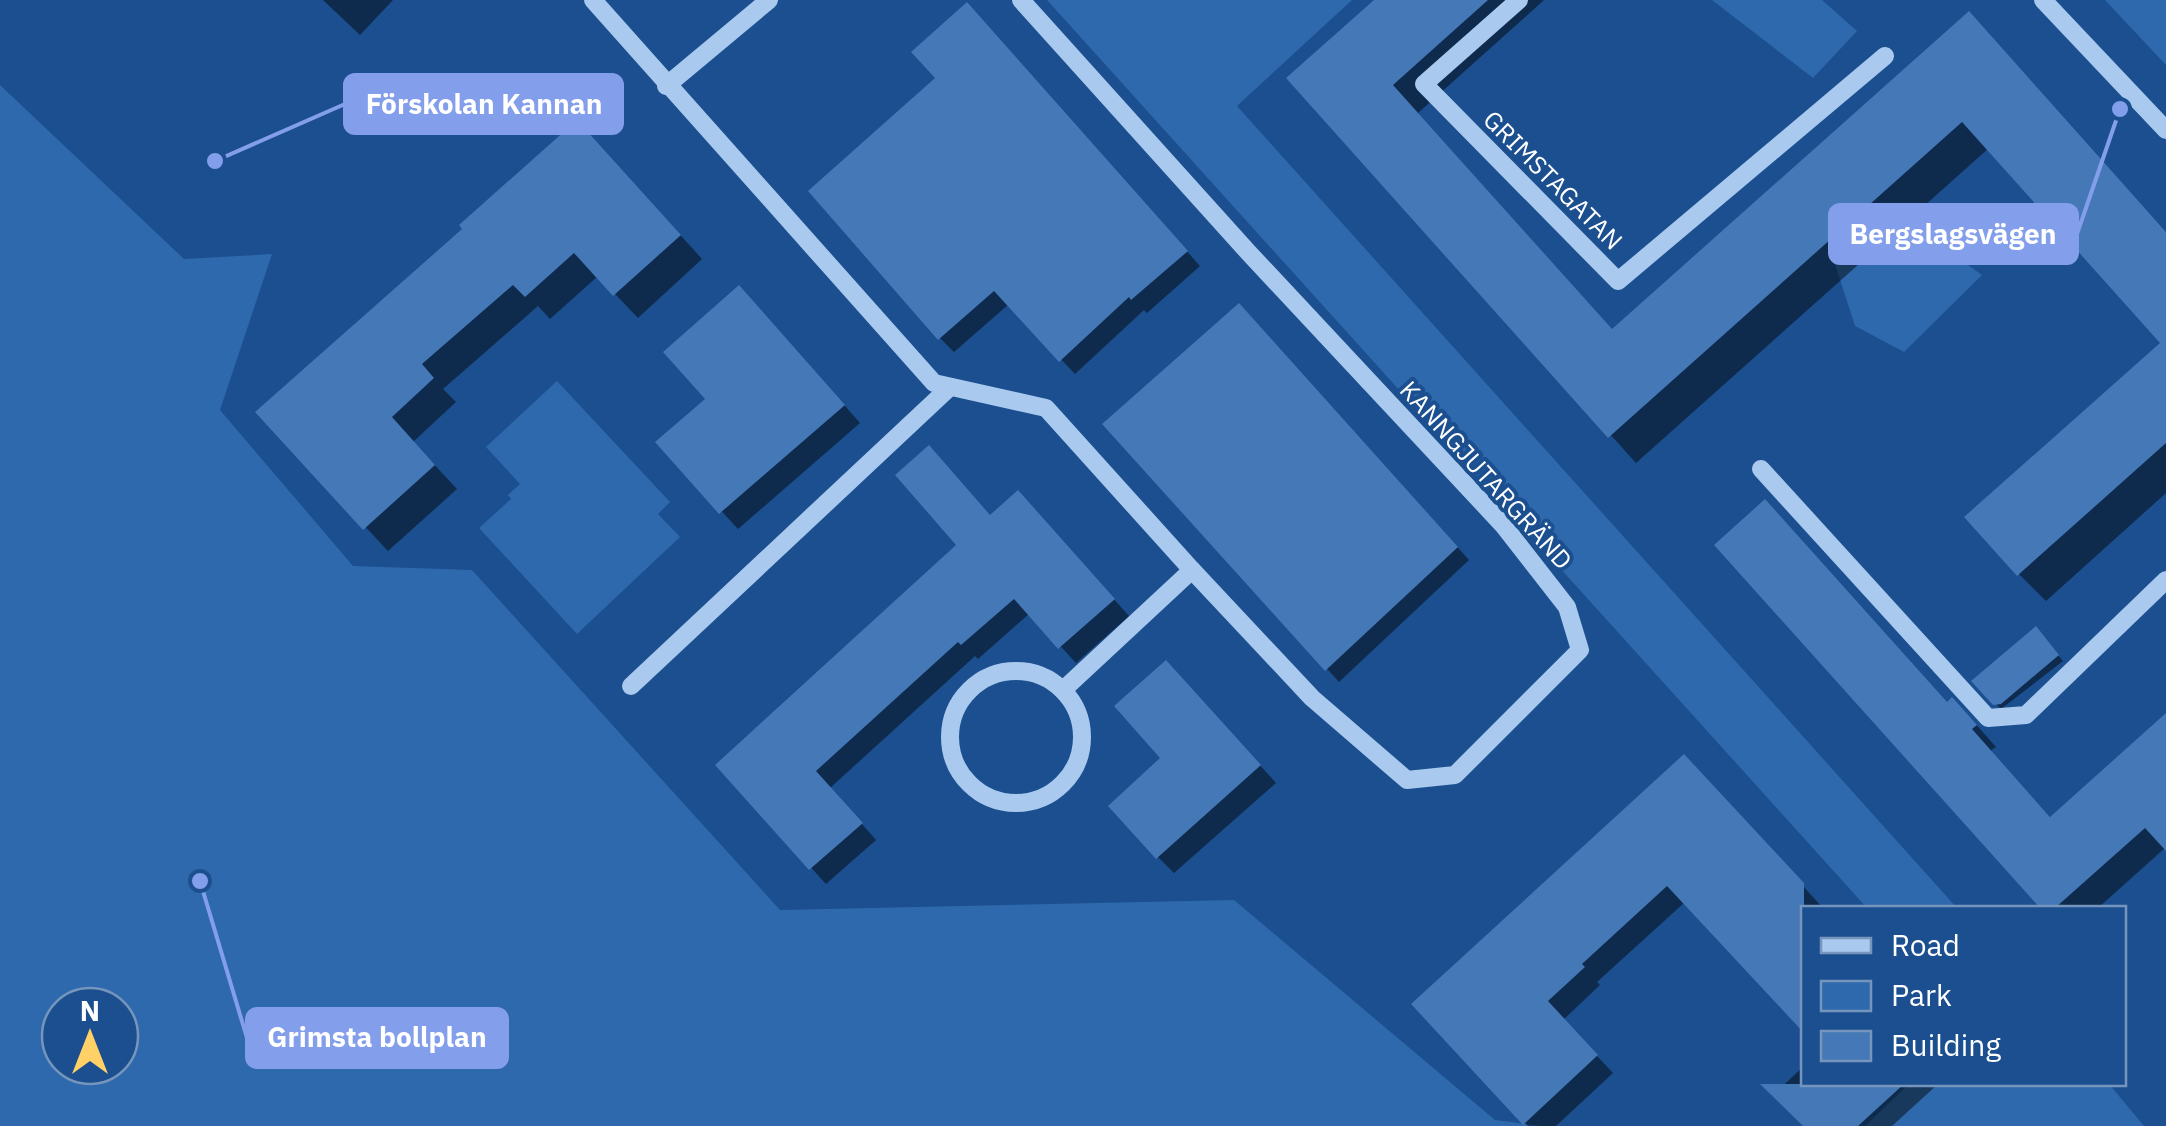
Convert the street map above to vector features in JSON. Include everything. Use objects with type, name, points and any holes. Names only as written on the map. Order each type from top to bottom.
[{"type":"street","name":"KANNGJUTARGRÄND","points":[[594,0],[666,86],[934,383],[1046,408],[1312,698],[1407,780],[1455,775],[1580,650],[1567,607],[1503,524],[1248,252],[1021,0]]},
{"type":"street","points":[[666,86],[769,0]]},
{"type":"street","name":"GRIMSTAGATAN","points":[[1520,0],[1424,84],[1618,280],[1885,56]]},
{"type":"street","points":[[2043,0],[2166,130]]},
{"type":"street","points":[[631,686],[950,387]]},
{"type":"street","points":[[1761,469],[1988,718],[2026,715],[2166,580]]},
{"type":"street","points":[[1063,690],[1192,570]]},
{"type":"street","points":[[1021,670],[1044,676],[1063,690],[1076,708],[1082,730],[1080,754],[1070,775],[1054,792],[1033,801],[1010,803],[987,797],[968,784],[955,764],[949,742],[951,720],[961,698],[978,682],[998,672],[1021,670]]},
{"type":"green space","points":[[1047,0],[1352,0],[1237,106],[1955,906],[1865,906]]},
{"type":"green space","points":[[1712,0],[1822,0],[1857,31],[1813,78]]},
{"type":"green space","points":[[2105,0],[2166,0],[2166,65]]},
{"type":"green space","points":[[0,85],[184,259],[272,254],[220,410],[353,566],[472,570],[780,910],[1234,900],[1495,1120],[1543,1126],[0,1126]]},
{"type":"green space","points":[[1915,227],[1982,275],[1904,352],[1855,326],[1835,264],[1859,239]]},
{"type":"green space","points":[[557,381],[670,502],[658,514],[680,537],[577,634],[479,528],[511,499],[508,495],[520,484],[486,447]]},
{"type":"green space","points":[[1907,1086],[2111,1086],[2144,1126],[1865,1126]]},
{"type":"building","points":[[1374,0],[1488,0],[1393,85],[1612,329],[1969,11],[2166,232],[2166,443],[2017,576],[1964,517],[2160,343],[1962,122],[1608,438],[1286,78]]},
{"type":"building","points":[[967,2],[1188,251],[1131,300],[1129,297],[1059,362],[994,291],[938,340],[808,191],[935,78],[911,52]]},
{"type":"building","points":[[577,120],[681,235],[613,296],[574,253],[525,297],[513,285],[422,364],[434,378],[392,417],[435,465],[363,530],[255,412],[462,229],[459,225]]},
{"type":"building","points":[[739,285],[845,405],[719,514],[655,442],[705,399],[663,352]]},
{"type":"building","points":[[1239,303],[1458,547],[1325,671],[1102,424]]},
{"type":"building","points":[[929,445],[990,515],[1018,490],[1115,599],[1058,649],[1014,599],[961,645],[958,642],[816,771],[863,823],[809,870],[715,765],[956,545],[895,475]]},
{"type":"building","points":[[1765,499],[1947,702],[1952,697],[1977,725],[1972,729],[2050,817],[2166,713],[2166,851],[2145,828],[2057,906],[2038,906],[1714,545]]},
{"type":"building","points":[[2036,626],[2059,655],[2001,704],[1993,705],[1971,681]]},
{"type":"building","points":[[1166,660],[1261,765],[1156,859],[1108,806],[1160,758],[1114,706]]},
{"type":"building","points":[[1684,754],[1804,883],[1801,1030],[1667,886],[1548,1001],[1598,1055],[1523,1125],[1411,1004]]},
{"type":"building","points":[[1760,1084],[1902,1086],[1858,1126],[1803,1126]]},
{"type":"place","name":"Bergslagsvägen","points":[[2120,109]]},
{"type":"place","name":"Förskolan Kannan","points":[[215,161]]},
{"type":"place","name":"Grimsta bollplan","points":[[200,881]]}]
